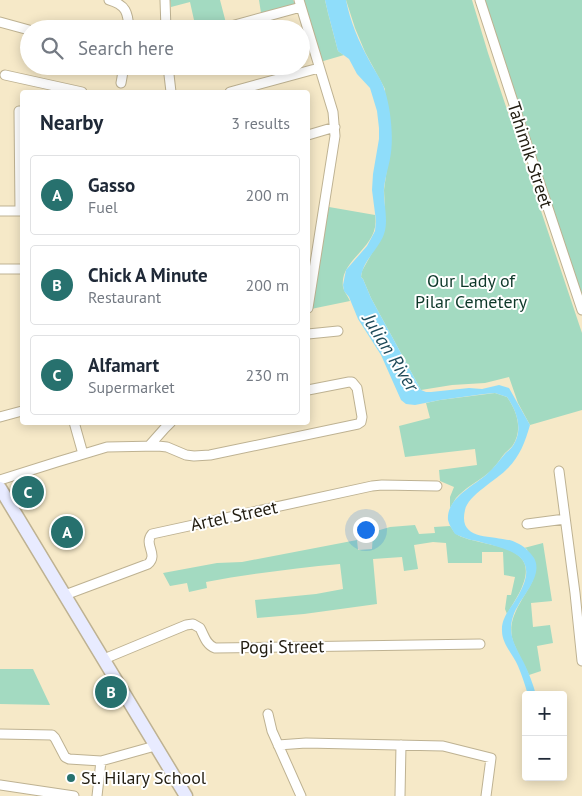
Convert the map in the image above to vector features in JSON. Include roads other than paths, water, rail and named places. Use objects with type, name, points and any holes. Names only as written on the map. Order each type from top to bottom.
[{"type":"main road","points":[[0,488],[186,796]]},
{"type":"street","points":[[110,0],[124,7],[128,20]]},
{"type":"street","points":[[165,0],[166,20]]},
{"type":"street","name":"Tahimik Street","points":[[480,0],[582,310]]},
{"type":"street","points":[[249,20],[300,4],[305,20]]},
{"type":"street","points":[[0,22],[20,28]]},
{"type":"street","points":[[310,38],[335,127],[334,147],[310,296]]},
{"type":"street","points":[[310,70],[319,68]]},
{"type":"street","points":[[5,75],[73,90]]},
{"type":"street","points":[[121,83],[122,75]]},
{"type":"street","points":[[169,75],[171,90]]},
{"type":"street","points":[[237,90],[293,75]]},
{"type":"street","points":[[310,133],[335,127]]},
{"type":"street","points":[[0,211],[20,211]]},
{"type":"street","points":[[0,269],[20,269]]},
{"type":"street","points":[[310,334],[338,331]]},
{"type":"street","points":[[0,480],[107,447],[167,447],[186,455],[210,455],[358,424],[360,422],[362,417],[357,388],[352,382],[310,390]]},
{"type":"street","points":[[0,417],[20,412]]},
{"type":"street","points":[[75,425],[83,454]]},
{"type":"street","points":[[149,446],[168,425]]},
{"type":"street","points":[[559,472],[582,661]]},
{"type":"street","name":"Artel Street","points":[[65,595],[148,564],[152,561],[148,543],[152,534],[363,488],[437,486]]},
{"type":"street","points":[[527,524],[565,519]]},
{"type":"street","name":"Pogi Street","points":[[104,659],[186,625],[193,624],[200,628],[208,644],[215,648],[480,644]]},
{"type":"street","points":[[268,714],[272,731],[301,796]]},
{"type":"street","points":[[0,734],[52,735],[63,755],[69,759],[101,761],[155,746]]},
{"type":"street","points":[[278,744],[443,746],[491,758],[486,796]]},
{"type":"street","points":[[400,796],[401,744]]},
{"type":"street","points":[[96,796],[101,761]]},
{"type":"street","points":[[0,785],[74,796]]},
{"type":"water","name":"Julian River","points":[[325,0],[346,0],[358,39],[384,87],[390,116],[392,134],[391,151],[384,188],[386,217],[384,234],[365,265],[361,277],[371,298],[421,390],[431,392],[469,388],[482,389],[499,385],[509,388],[530,425],[516,459],[503,473],[471,499],[465,510],[464,521],[467,528],[473,533],[517,543],[527,549],[534,558],[536,564],[535,577],[515,611],[511,632],[535,691],[527,691],[518,666],[502,636],[503,621],[524,582],[526,571],[524,563],[510,551],[455,534],[448,520],[451,506],[456,499],[489,473],[516,441],[518,421],[514,408],[507,397],[495,393],[415,405],[406,404],[401,400],[381,355],[358,319],[349,297],[344,291],[343,285],[346,270],[367,246],[375,231],[376,221],[372,190],[379,128],[377,111],[370,88],[357,74],[349,59],[338,51]]},
{"type":"place","name":"Alfamart","points":[[28,492]]},
{"type":"place","name":"Gasso","points":[[67,532]]},
{"type":"place","name":"Chick A Minute","points":[[111,692]]},
{"type":"place","name":"St. Hilary School","points":[[71,778]]},
{"type":"park label","name":"Our Lady of Pilar Cemetery","points":[[471,291]]}]
